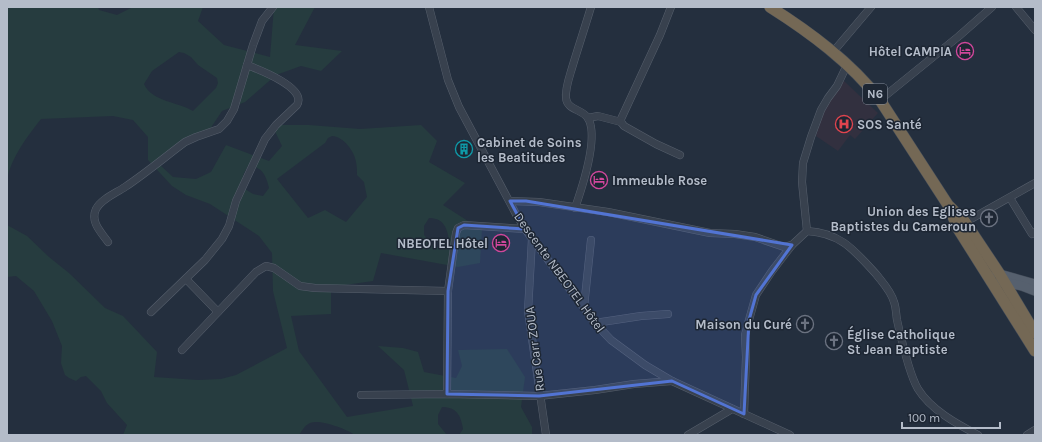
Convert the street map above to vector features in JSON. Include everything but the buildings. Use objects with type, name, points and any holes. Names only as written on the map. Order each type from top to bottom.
[{"type":"highway","name":"N6","points":[[772,8],[833,52],[870,88],[880,100],[995,277],[1035,333]]},
{"type":"highway","name":"N6","points":[[995,277],[1035,351]]},
{"type":"main road","points":[[995,277],[1035,284]]},
{"type":"main road","points":[[995,277],[1035,291]]},
{"type":"street","points":[[108,242],[95,224],[94,217],[96,208],[104,200],[125,187],[185,142],[196,136],[219,129],[227,121],[234,109],[253,45],[262,21],[273,7]]},
{"type":"street","name":"Descente NBEOTEL Hôtel","points":[[430,7],[448,80],[459,107],[525,229],[595,323],[611,340],[645,365],[672,381],[790,435]]},
{"type":"street","points":[[575,208],[590,157],[591,138],[588,118],[571,107],[567,103],[566,97],[577,49],[591,7]]},
{"type":"street","points":[[621,122],[671,7]]},
{"type":"street","points":[[833,52],[871,7]]},
{"type":"street","points":[[880,100],[959,36],[992,7]]},
{"type":"street","points":[[1016,7],[1035,30]]},
{"type":"street","points":[[151,312],[205,260],[222,239],[229,226],[236,201],[265,140],[276,125],[299,102],[299,98],[296,93],[289,86],[272,76],[247,65]]},
{"type":"street","points":[[806,231],[802,182],[803,163],[821,110],[837,86],[847,65]]},
{"type":"street","points":[[588,118],[598,116],[621,122],[624,126],[656,144],[680,155]]},
{"type":"street","points":[[961,224],[1035,183]]},
{"type":"street","points":[[1010,198],[1034,235]]},
{"type":"street","points":[[510,201],[539,202],[608,212],[710,233],[735,234],[755,237],[784,247],[792,245]]},
{"type":"street","points":[[447,394],[448,291],[458,228],[461,225],[525,229]]},
{"type":"street","points":[[744,414],[746,358],[745,335],[756,294],[792,245],[806,231],[821,232],[849,246],[887,287],[892,295],[911,371],[918,389],[932,405],[965,428],[978,435]]},
{"type":"street","name":"Rue Carr ZOUA","points":[[532,239],[528,311],[539,396],[546,435]]},
{"type":"street","points":[[584,307],[591,240]]},
{"type":"street","points":[[182,350],[256,272],[266,266],[274,268],[300,286],[315,288],[448,291]]},
{"type":"street","points":[[186,279],[218,312]]},
{"type":"street","points":[[595,323],[641,316],[668,314]]},
{"type":"street","points":[[361,394],[539,396],[634,384],[672,381]]},
{"type":"street","points":[[688,435],[732,409]]},
{"type":"street","points":[[1026,435],[1035,430]]},
{"type":"highlighted area","points":[[510,201],[526,201],[792,245],[756,295],[749,320],[744,414],[672,381],[539,396],[447,394],[448,291],[458,228],[464,225],[525,229]]},
{"type":"shaded area","name":"SOS Santé","points":[[844,81],[878,113],[855,139],[850,135],[838,151],[816,136],[828,98]]},
{"type":"green space","points":[[7,7],[98,7],[99,10],[117,15],[133,7],[203,7],[198,21],[224,45],[270,57],[274,7],[315,7],[295,45],[342,51],[321,71],[301,66],[276,75],[245,102],[222,111],[210,129],[160,165],[173,177],[196,179],[211,172],[226,145],[269,161],[282,146],[272,125],[309,125],[360,129],[421,125],[437,141],[429,162],[465,183],[443,205],[482,230],[480,263],[458,267],[381,253],[373,281],[331,287],[331,314],[291,316],[299,351],[347,417],[413,406],[404,370],[378,346],[403,348],[418,352],[424,372],[456,378],[462,366],[458,350],[507,349],[525,377],[521,407],[532,427],[532,435],[459,435],[463,429],[459,416],[455,411],[447,407],[442,407],[438,415],[438,424],[447,435],[355,435],[333,425],[314,422],[306,426],[299,435],[123,435],[127,425],[107,403],[101,391],[86,376],[81,377],[76,381],[65,375],[61,363],[62,346],[52,321],[34,291],[16,276],[7,277],[7,225],[27,236],[49,257],[69,273],[105,308],[123,316],[157,352],[154,377],[198,380],[221,379],[236,375],[287,348],[273,291],[272,253],[259,236],[210,204],[186,195],[172,186],[148,160],[148,137],[133,120],[113,116],[41,119],[25,140],[12,162],[7,179]],"holes":[[[179,52],[191,57],[198,65],[217,78],[218,83],[216,88],[193,111],[153,95],[144,84],[152,71]],[[332,136],[336,137],[348,145],[355,158],[357,175],[364,182],[367,197],[346,222],[325,210],[308,218],[277,179],[325,143],[328,138]],[[248,166],[253,166],[263,172],[269,188],[263,196],[253,194],[240,186]],[[429,218],[434,218],[444,224],[449,240],[443,249],[434,246],[424,235],[424,226]]]},
{"type":"place","name":"Hôtel CAMPIA","points":[[965,51]]},
{"type":"place","name":"SOS Santé","points":[[844,124]]},
{"type":"place","name":"Cabinet de Soins les Beatitudes","points":[[464,149]]},
{"type":"place","name":"Immeuble Rose","points":[[599,180]]},
{"type":"place","name":"Union des Eglises Baptistes du Cameroun","points":[[989,218]]},
{"type":"place","name":"NBEOTEL Hôtel","points":[[501,243]]},
{"type":"place","name":"Maison du Curé","points":[[805,324]]},
{"type":"place","name":"Église Catholique St Jean Baptiste","points":[[834,341]]}]
